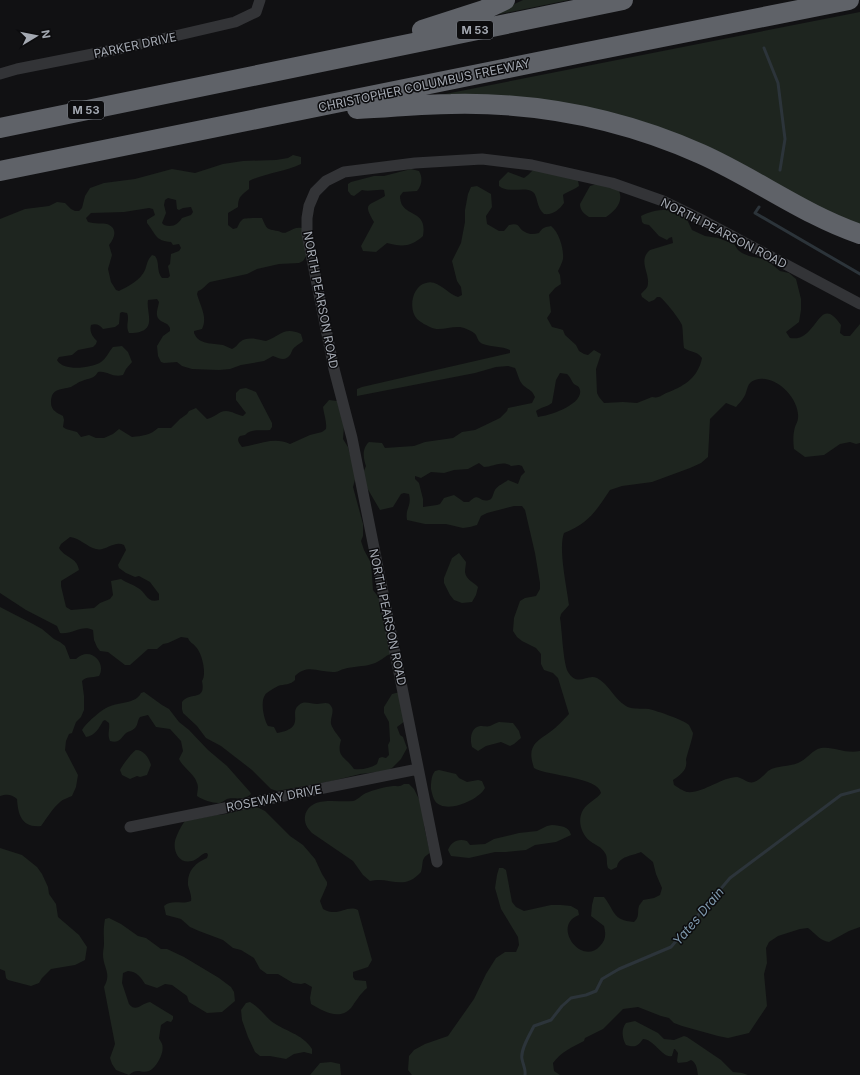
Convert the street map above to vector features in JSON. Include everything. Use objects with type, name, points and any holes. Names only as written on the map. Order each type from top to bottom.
[{"type":"highway","points":[[327,61],[484,10],[505,0]]},
{"type":"highway","name":"M 53","points":[[0,128],[623,0]]},
{"type":"highway","name":"CHRISTOPHER COLUMBUS FREEWAY","points":[[0,171],[849,0]]},
{"type":"highway","points":[[285,114],[450,104],[518,106],[574,113],[622,125],[676,143],[724,165],[830,222],[860,234]]},
{"type":"street","name":"PARKER DRIVE","points":[[0,74],[17,69],[123,48],[235,22],[256,12],[260,0]]},
{"type":"street","name":"NORTH PEARSON ROAD","points":[[437,862],[352,438],[334,369],[307,234],[309,206],[315,192],[326,181],[344,172],[415,162],[482,159],[532,165],[612,183],[664,201],[704,220],[860,304]]},
{"type":"street","name":"ROSEWAY DRIVE","points":[[130,827],[418,769]]},
{"type":"shaded area","points":[[523,0],[569,0],[500,14],[499,11]]},
{"type":"shaded area","points":[[860,12],[860,228],[692,143],[430,97]]},
{"type":"shaded area","points":[[293,155],[301,157],[301,164],[249,181],[249,189],[242,194],[238,207],[228,213],[228,225],[233,229],[237,228],[243,219],[262,218],[267,228],[282,233],[286,233],[296,228],[302,228],[305,229],[311,249],[303,261],[299,263],[279,264],[257,269],[247,274],[208,283],[198,291],[197,294],[204,316],[204,325],[202,329],[194,331],[194,333],[202,342],[223,345],[232,349],[246,339],[252,338],[266,341],[286,331],[301,334],[303,341],[294,348],[290,355],[282,359],[273,356],[264,361],[219,370],[192,369],[182,366],[177,362],[161,362],[158,356],[157,346],[163,336],[170,331],[170,328],[157,316],[159,302],[157,299],[148,300],[149,322],[146,329],[139,332],[129,333],[127,327],[127,313],[122,312],[120,313],[119,324],[115,327],[103,329],[101,326],[95,324],[91,325],[91,332],[97,341],[93,347],[78,350],[72,355],[59,357],[57,360],[60,364],[65,366],[78,368],[91,366],[101,362],[113,347],[122,346],[128,352],[132,362],[123,375],[116,376],[104,372],[98,372],[95,376],[79,382],[71,387],[57,390],[51,398],[51,405],[53,409],[63,416],[63,427],[77,432],[81,437],[89,435],[96,438],[104,438],[113,434],[119,429],[132,437],[149,434],[158,428],[171,428],[189,411],[196,408],[207,419],[226,411],[243,416],[246,413],[236,400],[236,393],[240,389],[246,388],[256,392],[272,423],[272,427],[270,430],[251,431],[240,436],[238,440],[242,447],[272,441],[290,444],[310,435],[322,432],[326,429],[323,407],[329,400],[337,401],[344,426],[343,439],[348,447],[356,476],[353,487],[363,524],[363,536],[361,541],[371,563],[373,590],[380,599],[380,612],[396,631],[399,641],[393,653],[374,664],[342,669],[336,672],[309,669],[300,672],[295,676],[295,680],[293,682],[278,686],[266,694],[263,702],[265,720],[268,726],[274,727],[277,733],[286,731],[292,728],[294,724],[296,708],[299,705],[305,702],[330,704],[333,710],[331,724],[341,740],[340,750],[342,756],[354,769],[369,768],[377,764],[379,758],[386,758],[389,755],[389,722],[384,713],[384,707],[392,694],[400,692],[409,718],[397,727],[407,748],[401,759],[392,768],[386,771],[360,774],[332,781],[277,791],[271,789],[252,770],[221,746],[206,738],[197,726],[183,713],[182,702],[189,697],[202,692],[202,681],[204,674],[200,654],[188,638],[181,637],[163,644],[157,649],[148,649],[130,665],[125,665],[108,652],[100,651],[94,640],[93,630],[85,628],[69,633],[60,633],[57,626],[26,610],[0,593],[0,219],[25,209],[49,206],[57,202],[65,203],[71,209],[79,211],[82,208],[85,196],[90,188],[104,183],[135,179],[172,169],[195,173],[223,164],[288,158]],"holes":[[[168,198],[176,200],[177,209],[179,210],[191,207],[193,212],[191,215],[182,218],[175,225],[164,225],[162,223],[166,213],[164,205],[165,200]],[[149,208],[153,209],[155,215],[147,220],[147,223],[154,234],[162,240],[171,242],[173,245],[179,244],[181,248],[179,251],[171,254],[170,264],[168,266],[170,276],[168,278],[162,278],[156,258],[152,255],[143,274],[134,283],[119,291],[116,290],[111,282],[108,269],[112,255],[109,245],[114,236],[113,228],[107,224],[88,222],[86,218],[91,213],[124,212]],[[70,537],[96,549],[103,549],[117,544],[124,545],[126,550],[118,565],[119,568],[126,573],[135,577],[139,576],[150,582],[159,594],[159,600],[155,601],[149,599],[141,590],[121,579],[111,581],[113,595],[110,599],[100,603],[94,608],[71,610],[66,607],[61,581],[79,570],[74,560],[62,552],[59,548],[61,544]]]},
{"type":"shaded area","points":[[411,169],[419,171],[421,176],[421,184],[417,191],[403,192],[400,196],[400,200],[405,209],[417,216],[423,223],[423,236],[419,240],[406,245],[387,243],[376,252],[363,251],[361,246],[374,222],[368,211],[369,205],[385,196],[384,190],[362,190],[354,196],[348,191],[348,184],[374,176],[384,176]]},
{"type":"shaded area","points":[[533,170],[578,180],[579,186],[563,195],[564,203],[558,210],[550,214],[544,214],[541,211],[535,194],[530,190],[512,190],[499,186],[499,181],[508,172],[524,178]]},
{"type":"shaded area","points":[[600,183],[619,191],[619,203],[606,217],[589,217],[585,215],[580,204],[590,186]]},
{"type":"shaded area","points":[[477,186],[491,194],[492,207],[486,216],[487,224],[499,231],[504,231],[509,225],[515,224],[530,234],[539,233],[544,228],[551,226],[556,232],[562,246],[563,255],[563,260],[558,271],[561,284],[549,295],[551,312],[547,318],[552,327],[563,330],[565,335],[576,345],[579,351],[588,355],[594,350],[601,354],[596,369],[597,393],[604,403],[637,403],[652,397],[661,396],[690,380],[698,370],[702,358],[698,354],[684,348],[682,325],[663,299],[657,297],[649,302],[642,297],[641,294],[648,285],[644,262],[647,254],[650,250],[673,243],[672,237],[667,240],[659,236],[649,225],[642,222],[641,216],[652,212],[664,210],[676,211],[686,218],[692,230],[705,236],[718,238],[734,244],[742,253],[763,259],[780,271],[789,273],[796,279],[801,299],[801,310],[799,322],[786,332],[790,338],[799,337],[807,333],[822,315],[827,313],[833,316],[841,325],[840,333],[844,336],[850,336],[860,324],[860,443],[856,444],[850,442],[840,444],[824,455],[805,457],[794,449],[793,441],[798,419],[798,411],[791,396],[785,389],[770,380],[763,379],[752,381],[745,395],[736,407],[726,403],[710,419],[708,457],[701,463],[652,482],[622,486],[610,490],[586,521],[564,533],[562,540],[562,558],[569,605],[561,614],[560,618],[566,668],[572,677],[579,680],[590,677],[597,678],[605,684],[618,700],[626,706],[631,708],[653,710],[676,718],[689,725],[693,733],[686,760],[686,766],[681,774],[673,780],[674,785],[684,791],[693,792],[737,777],[754,782],[760,779],[768,771],[798,763],[821,748],[830,748],[849,752],[860,751],[860,927],[829,942],[820,938],[808,928],[778,936],[769,942],[766,948],[767,963],[764,974],[767,1006],[749,1033],[728,1038],[682,1026],[674,1023],[669,1018],[638,1007],[623,1009],[603,1029],[585,1038],[584,1041],[567,1050],[556,1059],[553,1063],[554,1071],[560,1075],[412,1075],[408,1070],[409,1056],[414,1050],[425,1044],[448,1036],[474,999],[486,974],[496,958],[505,952],[516,952],[519,945],[518,937],[501,909],[495,888],[499,868],[506,870],[512,902],[516,907],[524,911],[551,905],[561,905],[571,906],[578,910],[579,915],[571,920],[568,927],[568,935],[578,948],[585,951],[592,951],[600,946],[605,937],[604,926],[591,916],[594,897],[604,897],[618,917],[634,922],[638,916],[639,905],[643,900],[660,895],[662,888],[653,862],[641,852],[623,858],[618,863],[617,867],[611,870],[608,868],[604,851],[584,835],[580,822],[581,814],[585,807],[601,793],[598,788],[592,783],[534,768],[531,755],[533,746],[569,714],[558,678],[553,673],[544,670],[541,664],[541,654],[536,648],[522,641],[513,631],[514,618],[520,601],[525,598],[536,596],[540,589],[535,553],[525,510],[522,506],[514,506],[487,513],[481,516],[477,525],[463,528],[446,524],[425,524],[407,520],[410,501],[409,494],[401,494],[393,507],[380,510],[363,481],[363,473],[366,466],[364,460],[364,450],[369,442],[382,443],[385,448],[414,446],[425,442],[453,438],[462,432],[475,430],[500,418],[508,408],[532,403],[535,397],[521,382],[515,368],[508,366],[496,367],[475,373],[357,396],[357,389],[362,387],[510,353],[510,350],[481,343],[475,334],[464,328],[433,328],[421,322],[414,315],[412,304],[413,298],[417,288],[421,285],[430,282],[435,283],[458,297],[462,295],[461,287],[457,281],[452,261],[461,243],[465,222],[465,210],[471,187]],"holes":[[[560,373],[568,375],[574,384],[578,386],[580,395],[571,405],[564,409],[538,417],[536,411],[552,403],[556,380]],[[479,463],[484,467],[501,464],[508,464],[511,466],[519,465],[522,466],[525,472],[521,476],[518,484],[508,480],[494,491],[489,500],[483,500],[475,497],[469,502],[464,502],[454,495],[444,498],[440,504],[423,507],[423,499],[419,483],[415,479],[415,476],[421,478],[431,472],[444,473],[454,470],[468,469]]]},
{"type":"shaded area","points":[[459,553],[466,562],[465,572],[468,579],[478,587],[472,602],[462,603],[454,600],[444,583],[444,578],[452,558]]},
{"type":"shaded area","points":[[0,607],[42,629],[60,642],[65,646],[70,659],[76,659],[81,655],[92,655],[96,657],[101,666],[99,676],[87,678],[82,681],[84,710],[66,741],[65,750],[78,775],[76,787],[72,796],[63,800],[57,805],[41,826],[29,825],[25,823],[18,810],[17,799],[15,797],[9,795],[0,796]]},
{"type":"shaded area","points":[[144,692],[169,709],[179,722],[227,766],[251,794],[242,798],[230,798],[218,803],[202,799],[197,796],[198,786],[196,779],[179,759],[183,751],[181,741],[170,729],[156,727],[148,715],[140,717],[137,726],[116,742],[110,741],[109,723],[105,720],[94,733],[86,737],[82,730],[105,708],[131,701],[139,697],[141,693]]},
{"type":"shaded area","points":[[499,722],[513,723],[519,731],[521,738],[510,746],[501,742],[486,746],[478,751],[472,747],[471,738],[474,729],[480,726],[489,726]]},
{"type":"shaded area","points":[[136,750],[141,751],[146,755],[151,765],[147,775],[140,777],[137,776],[130,779],[122,775],[120,770],[127,759]]},
{"type":"shaded area","points":[[439,770],[456,774],[459,778],[467,782],[478,780],[482,781],[485,788],[482,793],[462,804],[446,807],[440,805],[434,800],[431,789],[433,775],[435,771]]},
{"type":"shaded area","points":[[409,784],[414,789],[423,807],[424,826],[430,853],[424,859],[421,872],[408,881],[370,881],[363,875],[353,861],[312,833],[306,825],[305,816],[308,809],[312,805],[325,801],[353,801],[372,791]]},
{"type":"shaded area","points":[[257,807],[265,811],[290,836],[303,845],[315,859],[327,882],[320,901],[323,909],[334,912],[350,909],[358,910],[372,960],[368,967],[353,972],[353,977],[355,980],[366,981],[367,988],[346,1012],[341,1014],[331,1014],[311,1004],[310,998],[312,987],[305,983],[293,983],[278,974],[267,974],[260,969],[254,958],[241,950],[233,948],[223,940],[190,927],[181,919],[166,915],[164,906],[167,904],[173,902],[191,901],[188,885],[190,872],[195,865],[207,858],[208,855],[205,853],[194,860],[187,861],[180,859],[176,853],[175,841],[179,830],[185,821]]},
{"type":"shaded area","points":[[552,825],[566,828],[571,835],[556,842],[535,845],[526,850],[495,852],[469,858],[451,856],[448,850],[453,843],[458,840],[467,841],[470,845],[485,844],[494,839],[519,833],[537,831]]},
{"type":"shaded area","points":[[0,848],[22,855],[37,867],[48,887],[49,894],[56,904],[58,917],[79,935],[87,947],[85,960],[75,965],[51,969],[39,983],[31,986],[8,980],[6,978],[5,971],[0,969]]},
{"type":"shaded area","points":[[109,918],[121,924],[138,936],[146,938],[161,949],[167,949],[184,957],[219,978],[231,987],[234,992],[235,1001],[222,1012],[207,1013],[189,1002],[187,996],[172,985],[165,984],[157,988],[145,984],[134,972],[128,971],[123,973],[122,983],[129,1004],[132,1007],[137,1008],[150,1002],[173,1016],[171,1022],[167,1021],[161,1025],[159,1038],[163,1047],[161,1055],[152,1069],[146,1072],[135,1071],[129,1075],[116,1070],[110,1058],[115,1044],[104,987],[107,974],[103,959],[105,919]]},
{"type":"shaded area","points":[[250,1002],[271,1021],[304,1040],[312,1049],[312,1054],[304,1052],[294,1054],[286,1059],[260,1056],[255,1052],[242,1020],[241,1010],[246,1003]]},
{"type":"shaded area","points":[[635,1021],[658,1033],[664,1039],[674,1040],[684,1036],[687,1037],[721,1060],[733,1072],[748,1075],[698,1075],[696,1065],[693,1061],[691,1060],[678,1063],[678,1053],[675,1049],[672,1056],[669,1056],[665,1055],[647,1040],[643,1039],[638,1045],[634,1046],[626,1045],[623,1037],[623,1028],[626,1023]]},
{"type":"shaded area","points":[[331,1062],[340,1064],[341,1075],[310,1075],[320,1063]]},
{"type":"waterway","points":[[764,48],[778,83],[785,139],[780,170]]},
{"type":"waterway","points":[[759,207],[755,213],[860,274]]},
{"type":"waterway","name":"Yates Drain","points":[[525,1075],[522,1051],[534,1026],[551,1020],[562,1006],[571,998],[596,991],[602,979],[619,969],[671,947],[730,878],[841,795],[860,790]]}]
